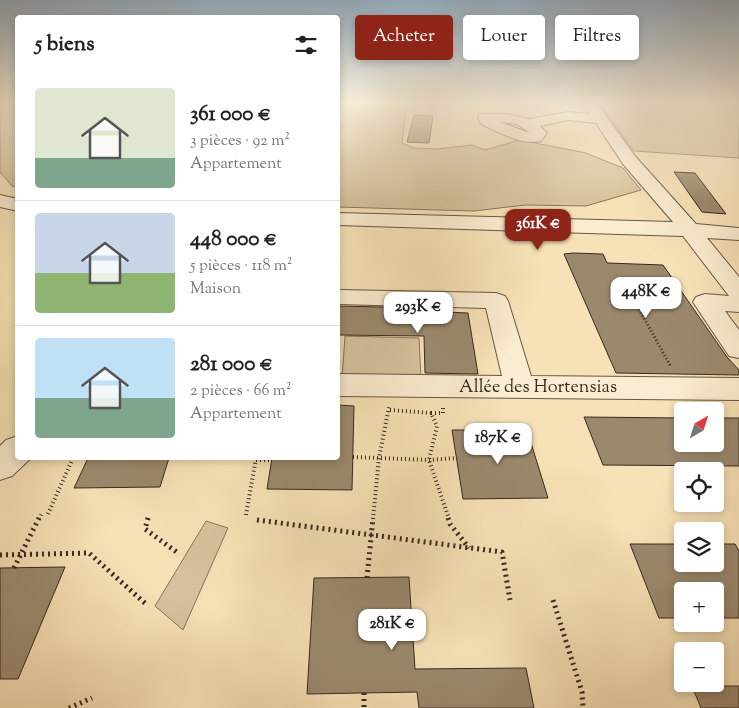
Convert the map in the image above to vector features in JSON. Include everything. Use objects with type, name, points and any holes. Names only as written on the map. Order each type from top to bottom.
[{"type":"street","points":[[613,135],[629,160],[693,235],[736,300],[705,302],[739,349]]},
{"type":"street","points":[[0,201],[15,204]]},
{"type":"street","points":[[0,214],[15,216]]},
{"type":"street","points":[[340,218],[666,228],[693,235],[739,242]]},
{"type":"street","points":[[340,227],[693,235],[739,234]]},
{"type":"street","points":[[340,297],[496,301],[520,388]]},
{"type":"street","name":"Allée des Hortensias","points":[[340,386],[389,398],[437,400],[520,388],[739,389]]},
{"type":"street","points":[[0,466],[15,453]]},
{"type":"path","points":[[634,300],[684,389]]},
{"type":"path","points":[[366,578],[379,458],[389,398],[437,400],[437,426],[429,460],[450,524],[469,548]]},
{"type":"path","points":[[353,457],[429,460],[457,458]]},
{"type":"path","points":[[48,514],[72,460]]},
{"type":"path","points":[[246,515],[256,460]]},
{"type":"path","points":[[14,568],[42,514]]},
{"type":"path","points":[[149,516],[146,529],[178,553]]},
{"type":"path","points":[[257,520],[502,552],[510,600]]},
{"type":"path","points":[[0,555],[89,553],[147,605]]},
{"type":"path","points":[[553,600],[582,692],[583,708]]},
{"type":"path","points":[[364,693],[364,708]]},
{"type":"path","points":[[69,708],[92,698]]},
{"type":"shaded area","points":[[0,135],[15,135],[15,187],[12,186],[0,172]]},
{"type":"shaded area","points":[[340,135],[403,135],[402,143],[414,148],[437,149],[472,145],[485,150],[520,140],[586,153],[623,168],[641,190],[586,206],[525,205],[474,211],[340,207]]},
{"type":"shaded area","points":[[622,135],[739,135],[739,158],[634,151]]},
{"type":"shaded area","points":[[345,336],[419,338],[421,379],[342,378]]},
{"type":"shaded area","points":[[206,521],[228,528],[183,630],[155,606]]},
{"type":"building","points":[[409,135],[430,135],[429,143],[407,142]]},
{"type":"building","points":[[674,172],[695,173],[726,214],[702,212]]},
{"type":"building","points":[[564,254],[603,254],[607,263],[663,265],[727,357],[739,370],[739,375],[616,373]]},
{"type":"building","points":[[340,306],[424,308],[424,311],[468,313],[478,374],[425,373],[424,336],[340,335]]},
{"type":"building","points":[[340,405],[354,406],[352,490],[267,489],[272,460],[340,460]]},
{"type":"building","points":[[584,417],[674,418],[674,452],[724,452],[724,418],[739,418],[739,466],[724,466],[724,462],[674,462],[674,466],[603,465]]},
{"type":"building","points":[[452,430],[527,430],[548,498],[463,499]]},
{"type":"building","points":[[87,460],[168,460],[160,487],[74,488]]},
{"type":"building","points":[[630,544],[674,544],[674,572],[724,572],[724,544],[735,544],[739,551],[739,618],[724,618],[724,582],[674,582],[674,618],[659,618]]},
{"type":"building","points":[[65,567],[18,679],[0,679],[0,568]]},
{"type":"building","points":[[409,577],[415,669],[526,668],[534,708],[419,708],[417,692],[307,694],[314,578]]},
{"type":"building","points":[[724,686],[739,686],[739,708],[701,708],[694,692],[724,692]]}]
